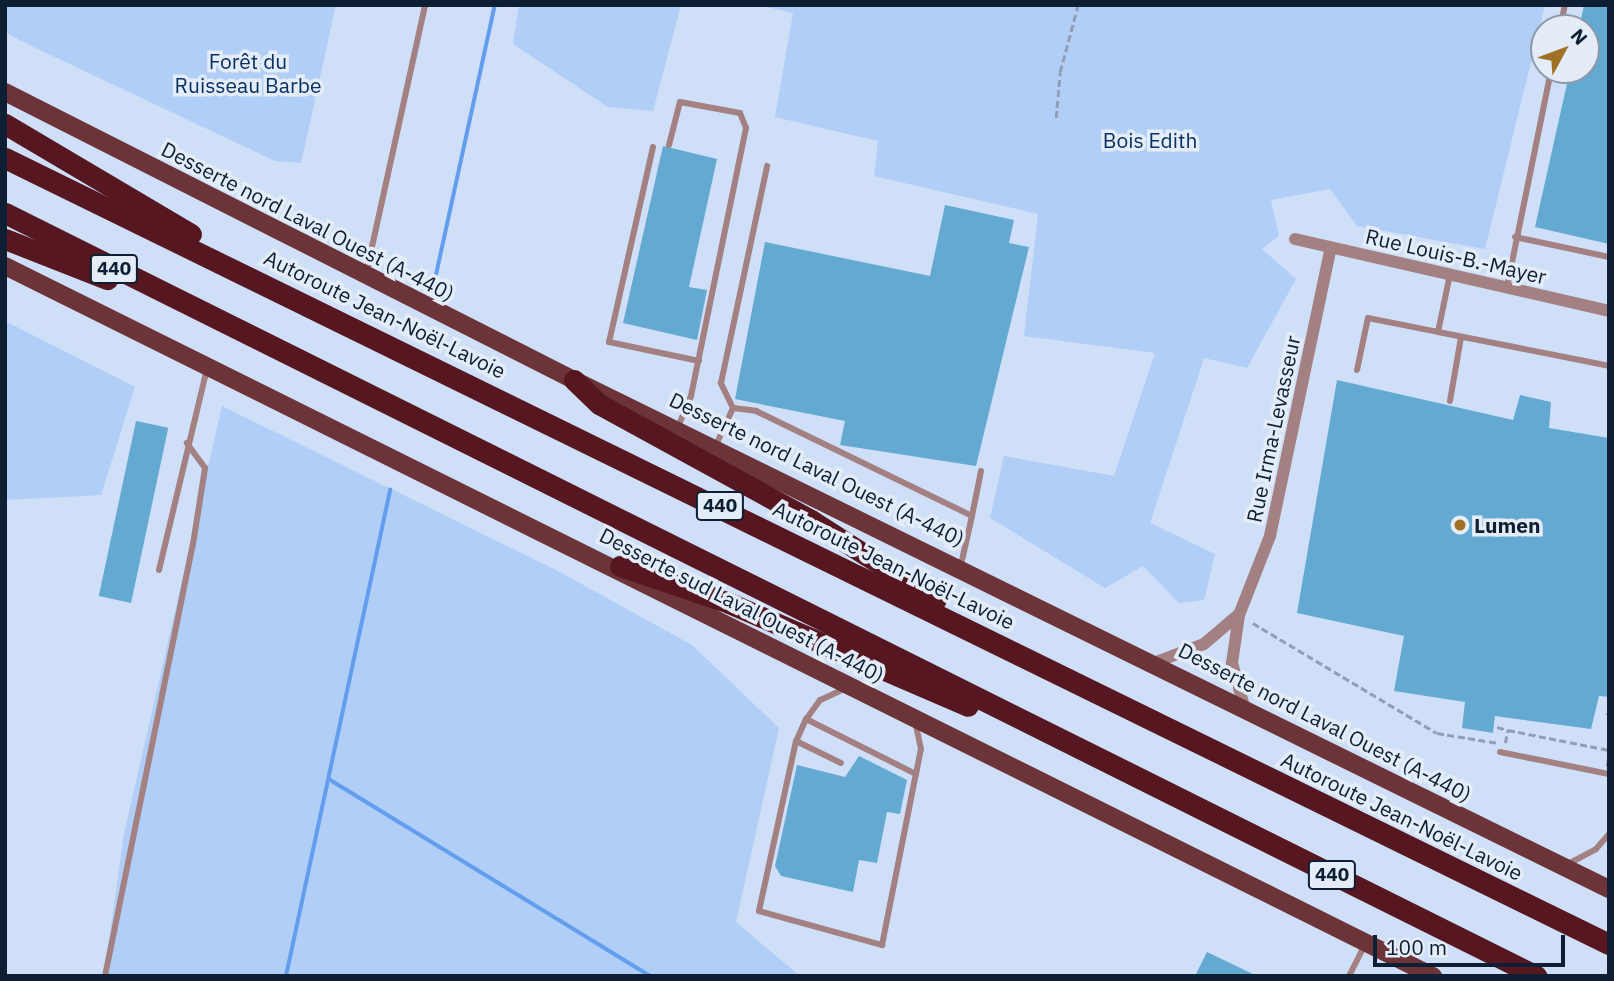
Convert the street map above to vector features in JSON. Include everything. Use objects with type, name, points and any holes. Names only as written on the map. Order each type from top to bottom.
[{"type":"highway","points":[[5,124],[282,291]]},
{"type":"highway","name":"Autoroute Jean-Noël-Lavoie","points":[[5,158],[282,291],[1609,944]]},
{"type":"highway","name":"440","points":[[5,213],[214,320],[792,601],[1128,774],[1537,976]]},
{"type":"highway","points":[[5,239],[214,320]]},
{"type":"highway","points":[[574,380],[599,404],[811,520],[1033,660]]},
{"type":"highway","points":[[620,566],[729,603],[1128,774]]},
{"type":"main road","name":"Desserte nord Laval Ouest (A-440)","points":[[5,92],[574,380],[678,426],[961,565],[1609,889]]},
{"type":"main road","name":"Desserte sud Laval Ouest (A-440)","points":[[5,268],[620,566],[850,688],[1433,976]]},
{"type":"street","name":"Rue Louis-B.-Mayer","points":[[1295,239],[1609,312]]},
{"type":"street","name":"Rue Irma-Levasseur","points":[[1244,706],[1232,663],[1239,615],[1270,536],[1331,247]]},
{"type":"street","name":"Rue Irma-Levasseur","points":[[1156,662],[1204,644],[1239,615]]},
{"type":"lane","points":[[365,276],[425,5]]},
{"type":"lane","points":[[1507,287],[1548,84]]},
{"type":"lane","points":[[669,145],[681,102],[740,113],[746,128],[699,361],[678,426]]},
{"type":"lane","points":[[653,148],[609,342],[699,361]]},
{"type":"lane","points":[[733,408],[720,383],[768,166]]},
{"type":"lane","points":[[1515,237],[1609,257]]},
{"type":"lane","points":[[1438,332],[1450,274]]},
{"type":"lane","points":[[1357,370],[1368,318],[1609,366]]},
{"type":"lane","points":[[1450,401],[1461,337]]},
{"type":"lane","points":[[159,570],[187,443],[208,366]]},
{"type":"lane","points":[[716,445],[733,408]]},
{"type":"lane","points":[[733,408],[756,411],[972,516]]},
{"type":"lane","points":[[105,976],[194,544],[205,468],[187,443]]},
{"type":"lane","points":[[961,565],[981,471]]},
{"type":"lane","points":[[850,688],[820,700],[806,719],[796,741],[759,911],[882,945],[921,749],[914,719]]},
{"type":"lane","points":[[806,719],[916,774]]},
{"type":"lane","points":[[796,741],[841,763]]},
{"type":"lane","points":[[1500,752],[1609,774]]},
{"type":"lane","points":[[1563,867],[1606,844],[1609,834]]},
{"type":"lane","points":[[1349,976],[1366,942]]},
{"type":"path","points":[[1056,118],[1060,72],[1078,5]]},
{"type":"path","points":[[1253,623],[1437,733],[1505,744],[1508,730]]},
{"type":"path","points":[[1497,727],[1609,750]]},
{"type":"green space","name":"Forêt du Ruisseau Barbe","points":[[5,5],[336,5],[301,163],[275,161],[23,42],[5,32]]},
{"type":"green space","points":[[519,5],[681,5],[653,111],[608,107],[513,44]]},
{"type":"green space","name":"Bois Edith","points":[[759,5],[1545,5],[1543,14],[1530,14],[1530,66],[1485,249],[1357,226],[1330,189],[1271,200],[1279,236],[1262,249],[1296,279],[1247,368],[1204,358],[1150,523],[1215,554],[1204,600],[1179,603],[1143,566],[1105,588],[990,518],[1004,456],[1114,476],[1155,353],[1024,336],[1038,214],[874,176],[878,141],[775,117],[793,13]]},
{"type":"green space","points":[[5,321],[135,387],[101,495],[5,500]]},
{"type":"green space","points":[[222,406],[558,571],[692,645],[779,728],[736,922],[800,976],[104,976],[124,834]]},
{"type":"building","points":[[1584,5],[1609,5],[1609,244],[1535,227],[1567,84],[1600,84],[1600,14],[1582,14]]},
{"type":"building","points":[[663,146],[717,159],[689,287],[707,290],[697,340],[623,323]]},
{"type":"building","points":[[945,205],[1014,220],[1009,243],[1029,247],[976,466],[840,445],[845,421],[735,399],[765,242],[930,276]]},
{"type":"building","name":"Lumen","points":[[1337,380],[1513,420],[1520,395],[1551,402],[1549,428],[1609,438],[1609,697],[1599,696],[1591,729],[1495,716],[1493,733],[1462,728],[1465,702],[1394,691],[1404,636],[1297,613]]},
{"type":"building","points":[[136,421],[168,428],[131,603],[99,596]]},
{"type":"building","points":[[859,756],[907,780],[900,814],[887,812],[877,863],[859,860],[853,892],[781,876],[775,866],[797,765],[845,777]]},
{"type":"building","points":[[1207,952],[1257,976],[1195,976]]},
{"type":"waterway","points":[[434,284],[495,5]]},
{"type":"waterway","points":[[286,976],[390,490]]},
{"type":"waterway","points":[[329,779],[651,976]]},
{"type":"place","name":"Lumen","points":[[1460,525]]}]
